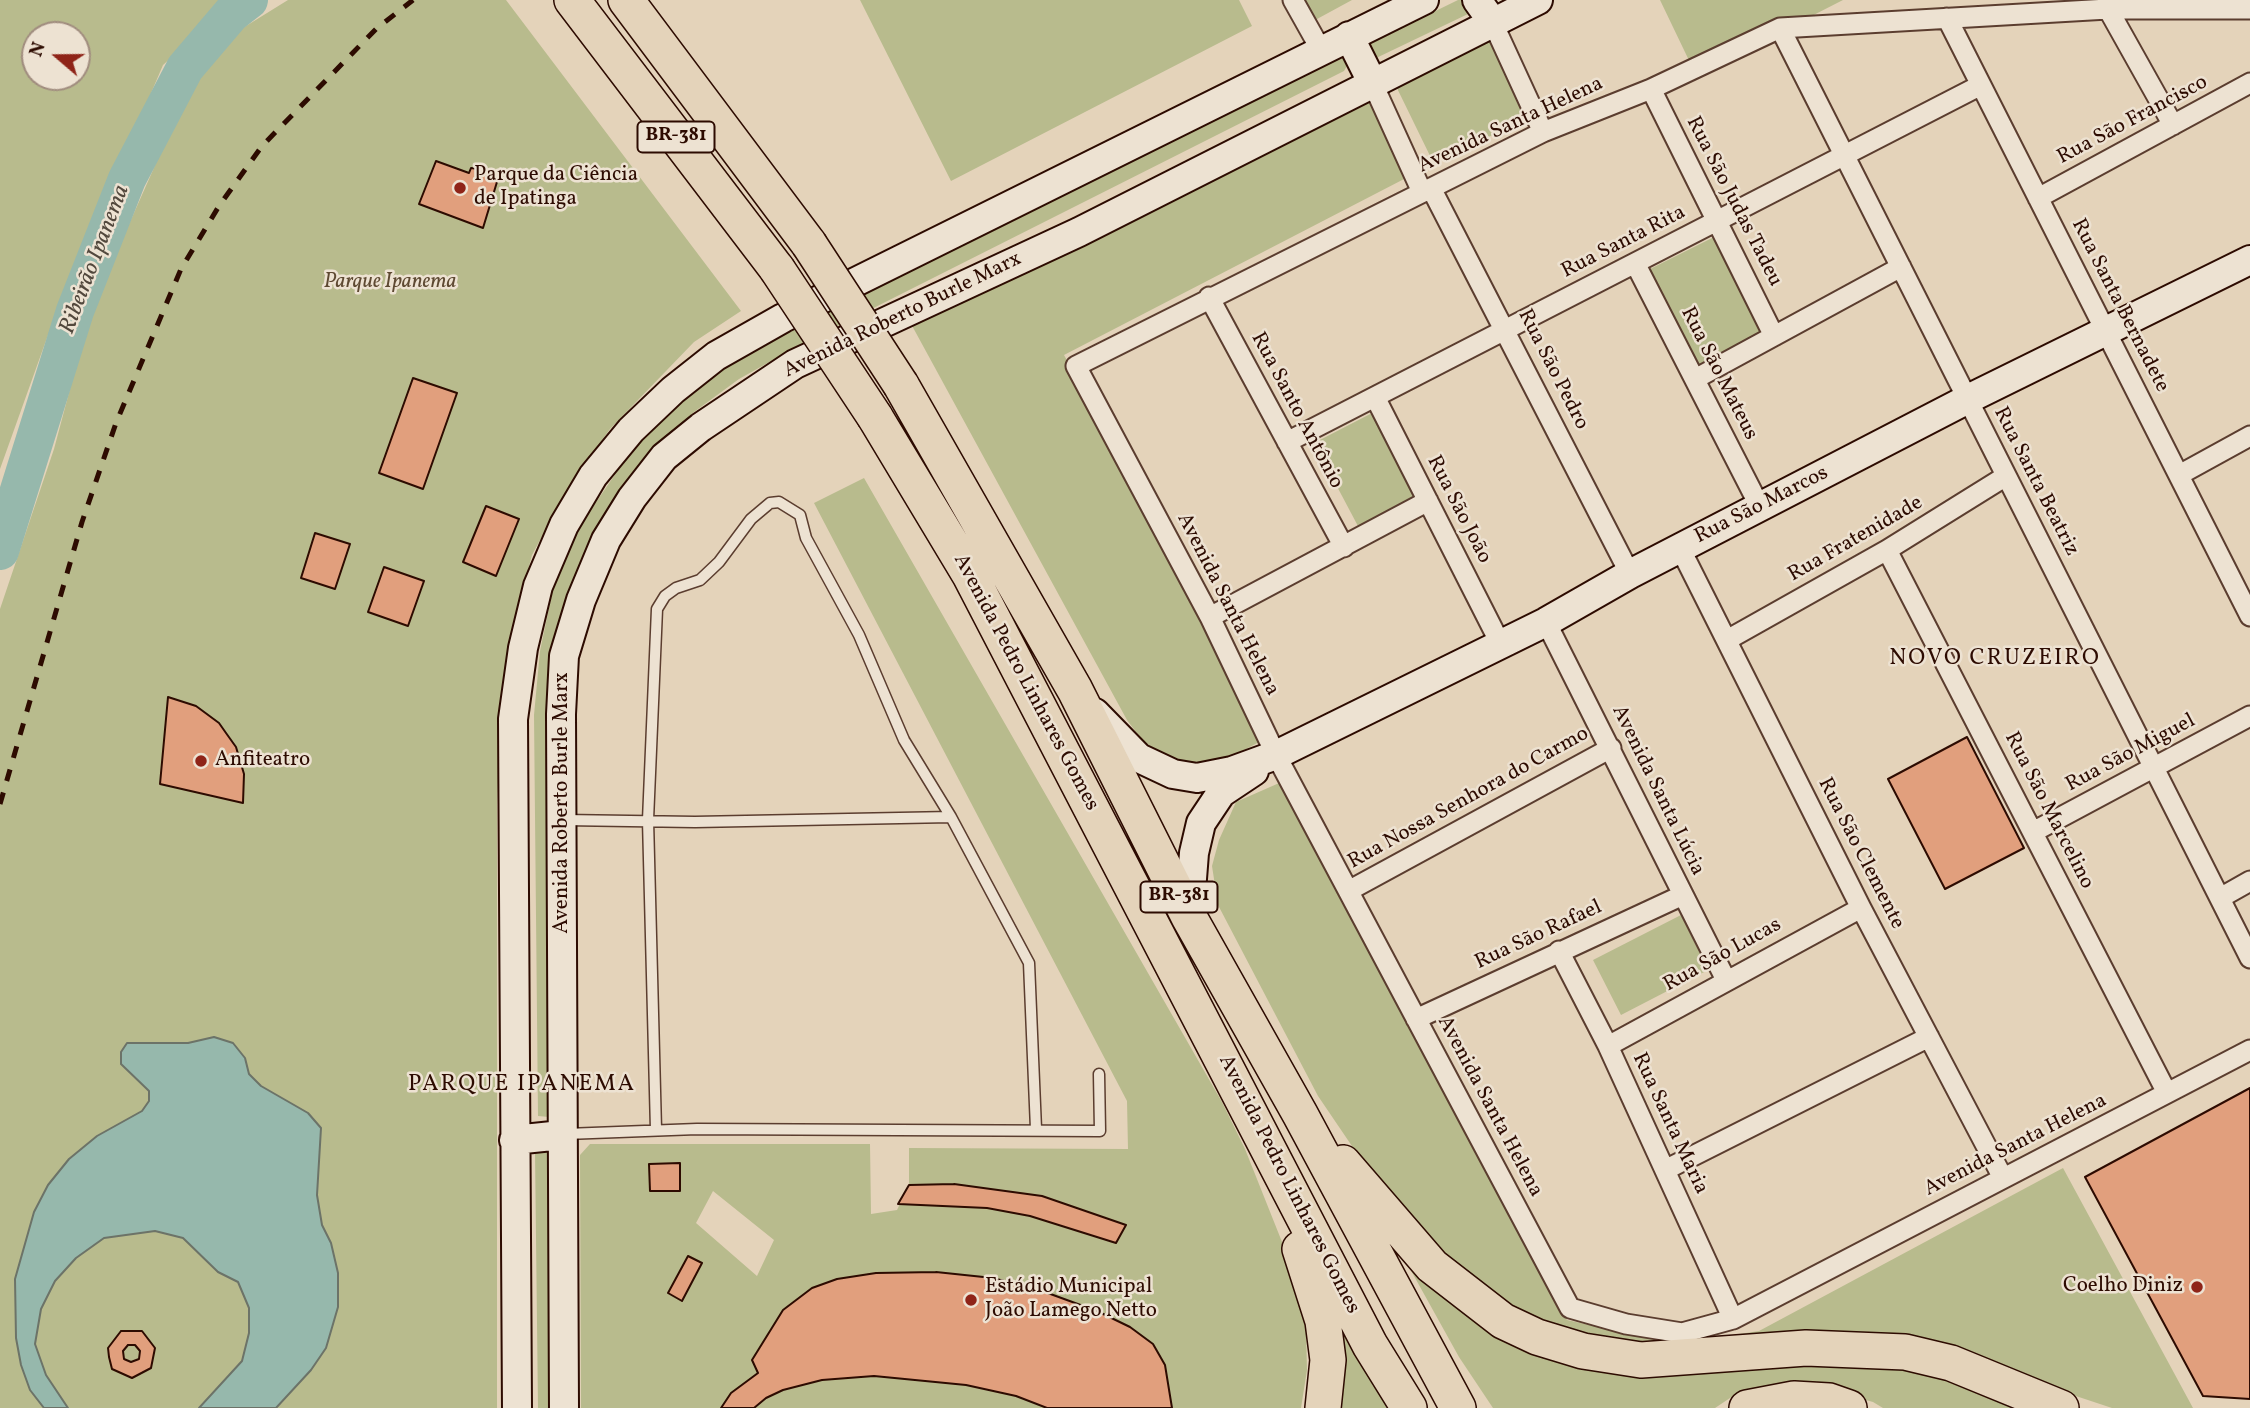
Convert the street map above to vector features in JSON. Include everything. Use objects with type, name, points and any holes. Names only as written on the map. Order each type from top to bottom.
[{"type":"highway","name":"Avenida Pedro Linhares Gomes","points":[[626,0],[809,244],[901,385],[1075,690],[1189,917],[1300,1114],[1458,1408]]},
{"type":"highway","name":"Avenida Pedro Linhares Gomes","points":[[574,2],[777,269],[875,417],[970,575],[1370,1345],[1409,1408]]},
{"type":"highway","points":[[1229,1070],[1313,1281],[1323,1321],[1328,1360],[1323,1408]]},
{"type":"highway","points":[[1300,1114],[1432,1266],[1503,1321],[1537,1337],[1583,1351],[1641,1360],[1806,1348],[1905,1352],[1951,1363],[2061,1408]]},
{"type":"highway","points":[[1747,1408],[1794,1399],[1829,1401],[1849,1408]]},
{"type":"main road","name":"Avenida Roberto Burle Marx","points":[[517,1408],[513,719],[516,684],[538,586],[564,525],[593,476],[631,430],[673,390],[727,350],[796,312],[1424,0]]},
{"type":"main road","name":"Avenida Roberto Burle Marx","points":[[564,1408],[561,714],[564,656],[581,600],[606,540],[632,498],[664,457],[701,427],[795,364],[1079,232],[1371,82],[1485,11],[1538,0]]},
{"type":"main road","points":[[1349,36],[1371,82]]},
{"type":"main road","name":"Rua São Marcos","points":[[1276,755],[1546,622],[1630,574],[1968,399],[2250,260]]},
{"type":"main road","points":[[1075,690],[1129,750],[1139,758],[1172,774],[1198,778],[1232,771],[1276,755]]},
{"type":"main road","points":[[1189,917],[1194,853],[1200,823],[1221,793],[1276,755]]},
{"type":"main road","points":[[514,1140],[562,1135]]},
{"type":"street","points":[[1293,0],[1321,50]]},
{"type":"street","points":[[2109,9],[2173,125]]},
{"type":"street","name":"Avenida Santa Helena","points":[[2250,9],[2109,9],[1780,27],[1651,89],[1543,132],[1209,297],[1076,366],[1210,617],[1276,755],[1570,1308],[1626,1324],[1682,1333],[1733,1319],[2250,1050]]},
{"type":"street","points":[[1485,11],[1543,132]]},
{"type":"street","name":"Rua Santa Bernadete","points":[[1947,18],[2179,475],[2245,595],[2250,616]]},
{"type":"street","name":"Rua Santa Beatriz","points":[[1780,27],[2250,958]]},
{"type":"street","name":"Rua São Pedro","points":[[1371,82],[1426,190],[1506,329],[1630,574]]},
{"type":"street","name":"Rua São Francisco","points":[[2038,198],[2250,83]]},
{"type":"street","name":"Rua Santa Rita","points":[[1287,442],[1981,85]]},
{"type":"street","name":"Rua São Judas Tadeu","points":[[1651,89],[1774,336]]},
{"type":"street","name":"Rua São Mateus","points":[[1635,263],[1760,507]]},
{"type":"street","points":[[1695,379],[1901,267]]},
{"type":"street","name":"Rua Santo Antônio","points":[[1209,297],[1344,547]]},
{"type":"street","name":"Rua São João","points":[[1375,397],[1500,643]]},
{"type":"street","points":[[2179,475],[2250,436]]},
{"type":"street","name":"Rua Fratenidade","points":[[1727,640],[1887,550],[2006,475]]},
{"type":"street","points":[[1210,617],[1428,500]]},
{"type":"street","name":"Rua São Clemente","points":[[1680,548],[1861,908],[2003,1178]]},
{"type":"street","name":"Rua São Marcelino","points":[[1887,550],[2167,1093]]},
{"type":"street","name":"Avenida Santa Lúcia","points":[[1546,622],[1726,980]]},
{"type":"street","name":"Rua São Miguel","points":[[2033,832],[2250,716]]},
{"type":"street","name":"Rua Nossa Senhora do Carmo","points":[[1350,890],[1611,748]]},
{"type":"street","points":[[2220,898],[2250,881]]},
{"type":"street","name":"Rua São Rafael","points":[[1416,1019],[1682,895]]},
{"type":"street","name":"Rua São Lucas","points":[[1608,1046],[1861,908]]},
{"type":"street","name":"Rua Santa Maria","points":[[1559,951],[1608,1046],[1733,1319]]},
{"type":"street","points":[[1665,1170],[1929,1037]]},
{"type":"lane","points":[[656,1130],[648,820],[657,609],[665,596],[676,588],[700,580],[719,562],[751,519],[770,503],[779,502],[800,514],[806,538],[859,635],[904,740],[951,817],[1029,963],[1037,1129]]},
{"type":"lane","points":[[562,820],[695,822],[951,817]]},
{"type":"lane","points":[[562,1135],[656,1130],[1100,1131],[1099,1074]]},
{"type":"green space","points":[[0,0],[235,0],[163,65],[48,335],[0,469]]},
{"type":"green space","name":"Parque Ipanema","points":[[288,0],[506,0],[741,311],[694,342],[610,429],[568,488],[532,555],[511,634],[501,714],[497,804],[497,1408],[0,1408],[0,609],[54,449],[91,310],[188,91],[225,39]]},
{"type":"green space","points":[[860,0],[1239,0],[1252,26],[951,181]]},
{"type":"green space","points":[[1293,0],[1352,0],[1306,25]]},
{"type":"green space","points":[[1458,0],[1467,0],[1468,14],[1372,60],[1362,47]]},
{"type":"green space","points":[[1660,0],[1843,0],[1696,75]]},
{"type":"green space","points":[[1490,34],[1531,116],[1434,164],[1394,82]]},
{"type":"green space","points":[[1335,56],[1344,56],[1348,64],[1344,71],[798,346],[739,379],[694,412],[654,449],[569,595],[549,1117],[538,1116],[534,715],[540,651],[553,589],[577,530],[640,438],[681,398],[727,366],[790,331]]},
{"type":"green space","points":[[1366,90],[1406,178],[1064,355],[1272,735],[1235,755],[1211,762],[1186,762],[1162,754],[1142,740],[1127,720],[910,322]]},
{"type":"green space","points":[[1720,234],[1770,332],[1698,368],[1648,270]]},
{"type":"green space","points":[[1376,411],[1420,495],[1359,528],[1314,443]]},
{"type":"green space","points":[[864,478],[1222,1102],[1245,1149],[1288,1257],[1299,1296],[1306,1330],[1307,1370],[1301,1408],[581,1408],[580,1155],[590,1144],[870,1144],[871,1214],[897,1210],[909,1185],[909,1148],[1128,1149],[1127,1101],[814,503]],"holes":[[[680,1163],[680,1190],[650,1191],[650,1164]],[[713,1191],[774,1240],[757,1276],[696,1223]]]},
{"type":"green space","points":[[1286,780],[1567,1320],[1674,1344],[1759,1331],[2063,1168],[2193,1408],[2112,1408],[1913,1342],[1654,1352],[1548,1333],[1413,1236],[1318,1096],[1218,905],[1212,866],[1219,840],[1236,802]]},
{"type":"green space","points":[[1681,915],[1708,970],[1621,1015],[1593,960]]},
{"type":"green space","points":[[551,1146],[557,1408],[538,1408],[535,1152],[536,1149]]},
{"type":"green space","points":[[1404,1258],[1495,1332],[1760,1362],[1904,1365],[2035,1408],[1883,1408],[1873,1402],[1830,1390],[1763,1387],[1733,1396],[1715,1408],[1493,1408],[1459,1357]]},
{"type":"green space","points":[[1335,1321],[1390,1408],[1339,1408]]},
{"type":"water","points":[[214,1037],[233,1043],[245,1058],[249,1074],[261,1086],[308,1113],[321,1128],[317,1195],[322,1225],[331,1243],[338,1273],[338,1307],[326,1348],[311,1370],[276,1408],[199,1408],[242,1361],[249,1333],[249,1308],[238,1282],[218,1272],[183,1238],[155,1231],[104,1238],[76,1258],[55,1281],[41,1309],[35,1344],[46,1375],[68,1408],[44,1408],[30,1390],[21,1365],[16,1338],[15,1279],[34,1212],[48,1185],[69,1159],[97,1136],[142,1111],[149,1101],[149,1091],[121,1064],[121,1052],[127,1043],[188,1043]]},
{"type":"building","name":"Parque da Ciência de Ipatinga","points":[[436,161],[469,173],[471,168],[500,172],[483,228],[419,204]]},
{"type":"building","points":[[413,378],[457,393],[423,489],[379,473]]},
{"type":"building","points":[[486,506],[519,519],[496,576],[463,562]]},
{"type":"building","points":[[315,533],[350,544],[335,589],[301,578]]},
{"type":"building","points":[[384,567],[424,581],[408,626],[368,612]]},
{"type":"building","name":"Anfiteatro","points":[[168,697],[196,706],[219,723],[236,747],[244,774],[243,803],[160,784]]},
{"type":"building","points":[[1967,737],[2024,848],[1945,889],[1888,779]]},
{"type":"building","name":"Coelho Diniz","points":[[2250,1088],[2250,1399],[2203,1396],[2085,1177]]},
{"type":"building","points":[[680,1163],[680,1191],[650,1191],[649,1164]]},
{"type":"building","points":[[954,1184],[1042,1196],[1126,1225],[1116,1243],[1030,1216],[987,1208],[898,1204],[909,1185]]},
{"type":"building","points":[[688,1256],[702,1263],[682,1301],[668,1293]]},
{"type":"building","points":[[936,1272],[993,1278],[1045,1292],[1097,1311],[1130,1327],[1153,1344],[1165,1365],[1172,1408],[1047,1408],[1016,1396],[966,1385],[874,1376],[822,1380],[783,1390],[766,1398],[754,1408],[721,1408],[731,1393],[758,1373],[752,1360],[783,1310],[812,1288],[837,1279],[876,1273]]},
{"type":"building","points":[[121,1331],[142,1331],[155,1348],[151,1368],[132,1378],[112,1369],[108,1348]],"holes":[[[128,1345],[135,1345],[140,1351],[139,1359],[131,1362],[124,1359],[123,1351]]]},
{"type":"waterway","name":"Ribeirão Ipanema","points":[[0,551],[75,311],[127,179],[185,68],[231,14],[249,0]]},
{"type":"railway","points":[[0,804],[82,522],[116,423],[181,269],[219,206],[262,146],[376,29],[413,0]]},
{"type":"place","name":"Parque da Ciência de Ipatinga","points":[[460,188]]},
{"type":"place","name":"Anfiteatro","points":[[201,761]]},
{"type":"place","name":"Coelho Diniz","points":[[2197,1287]]},
{"type":"place","name":"Estádio Municipal João Lamego Netto","points":[[971,1300]]},
{"type":"district","name":"NOVO CRUZEIRO","points":[[1995,660]]},
{"type":"district","name":"PARQUE IPANEMA","points":[[522,1086]]}]
